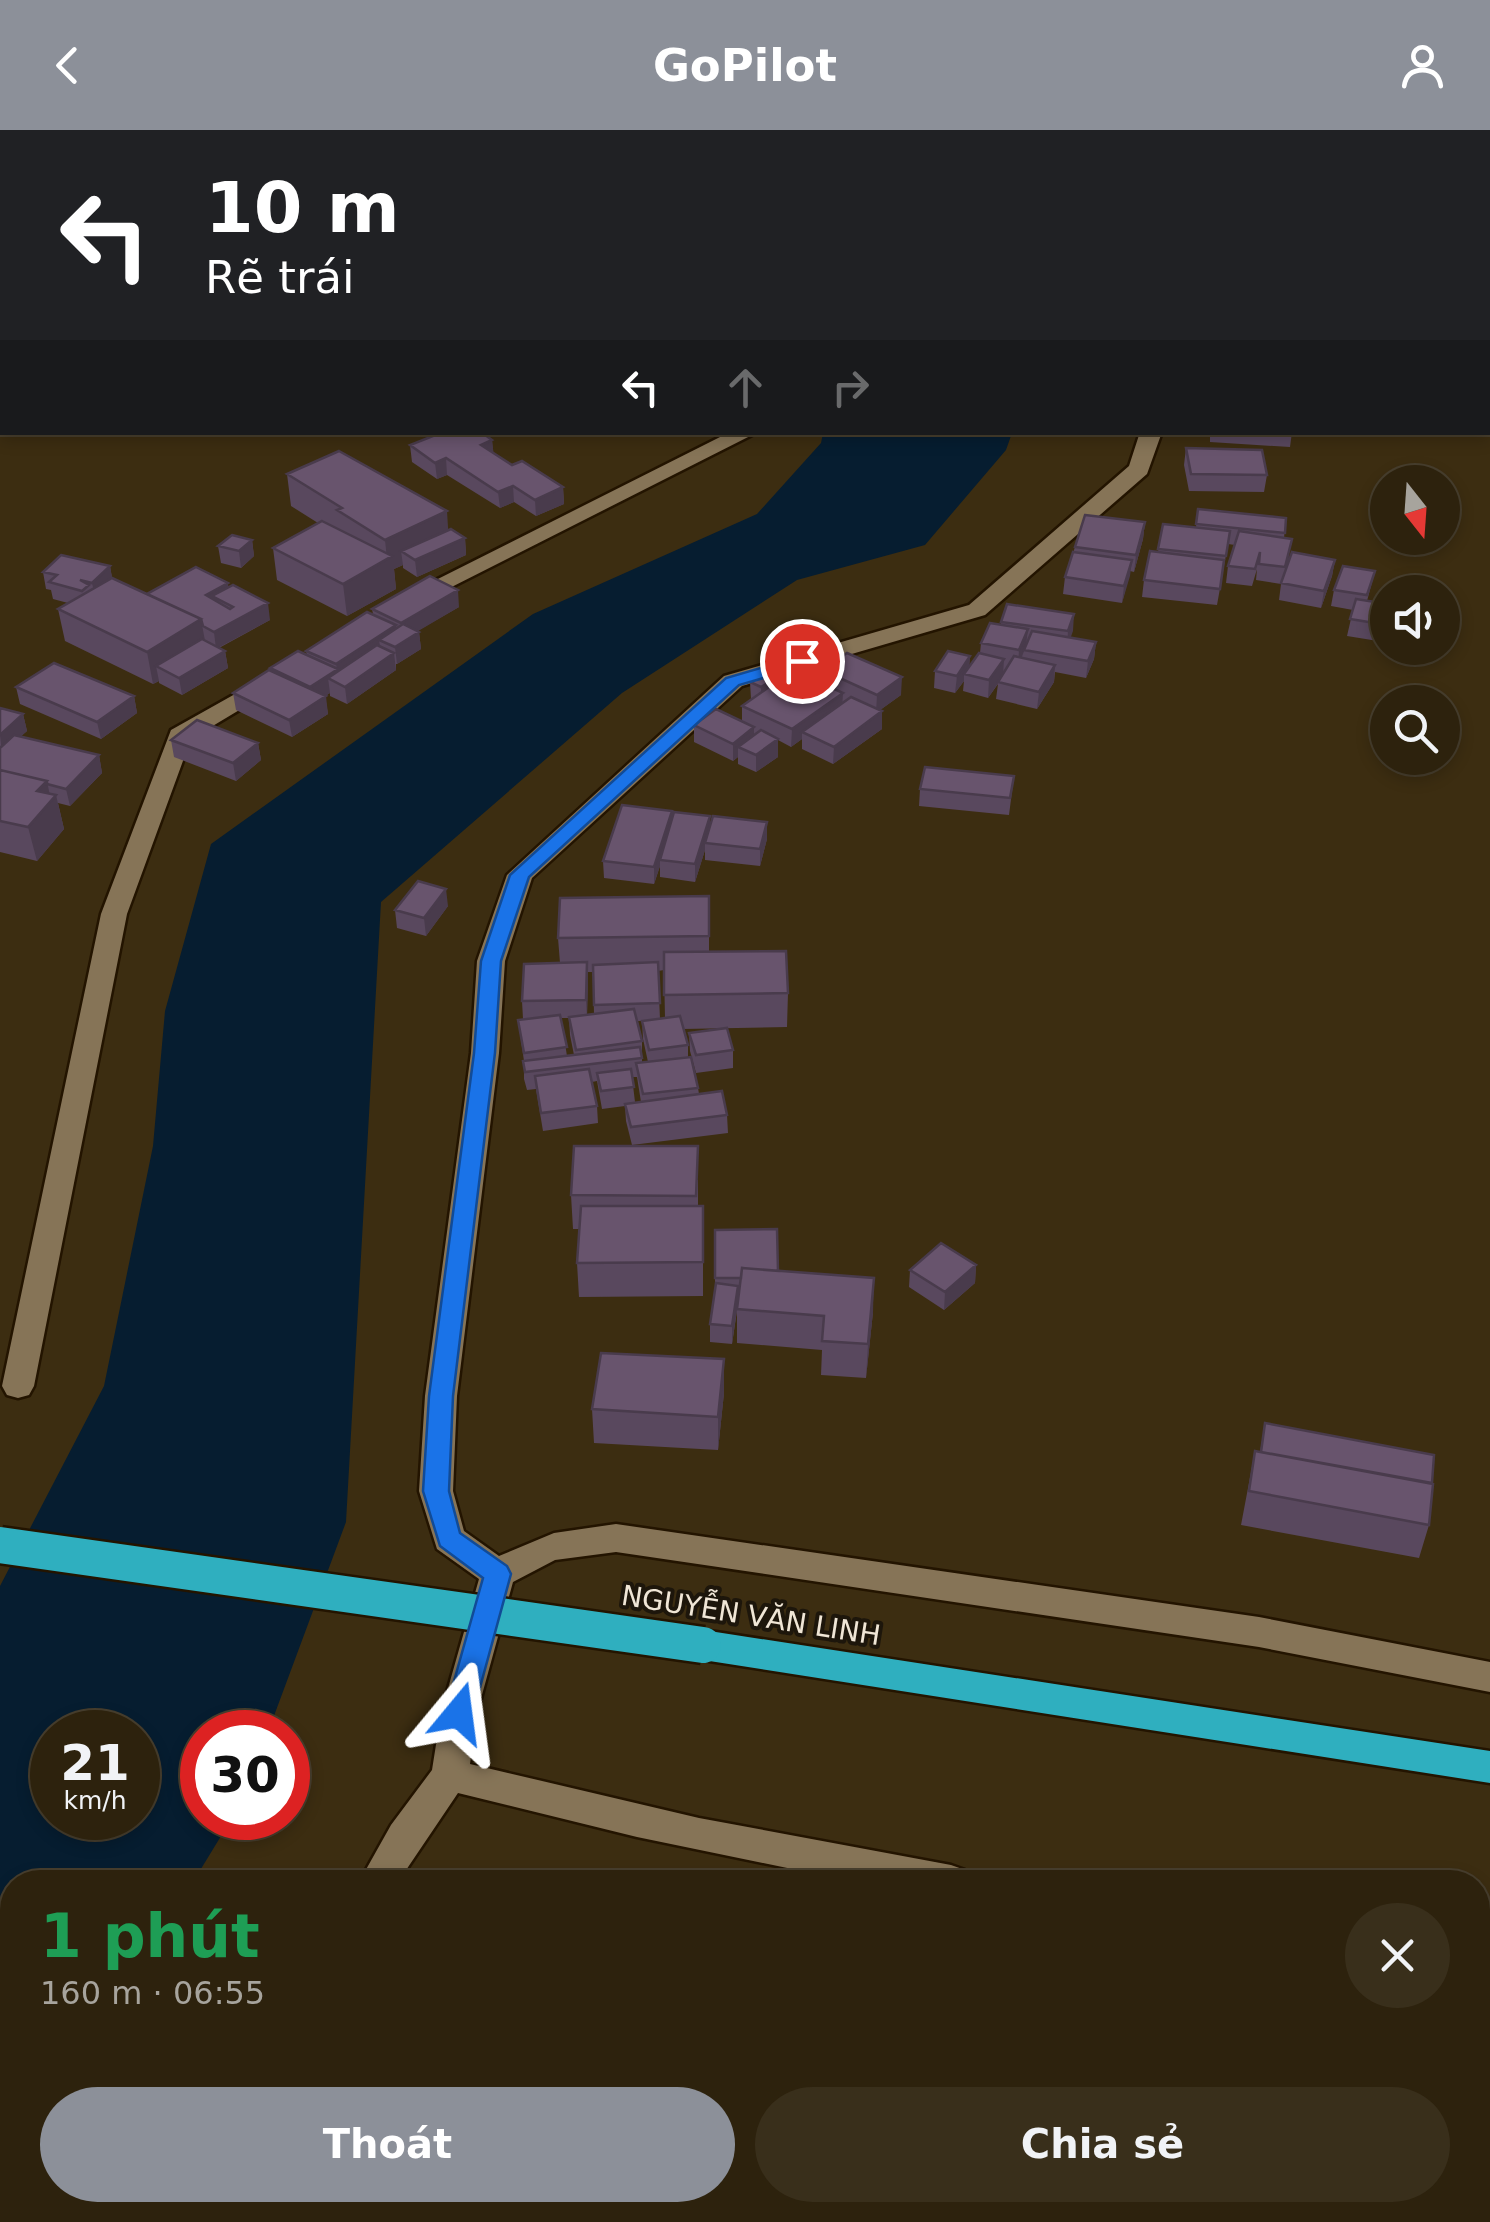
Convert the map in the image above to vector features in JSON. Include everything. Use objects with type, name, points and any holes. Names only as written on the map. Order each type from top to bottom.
[{"type":"highway","name":"NGUYỄN VĂN LINH","points":[[0,1545],[703,1645],[1490,1767]]},
{"type":"street","points":[[391,609],[742,435]]},
{"type":"street","points":[[498,1574],[449,1539],[436,1491],[441,1396],[484,1053],[491,961],[520,875],[733,682],[977,610],[1139,469],[1150,435]]},
{"type":"street","points":[[18,1386],[114,914],[180,735],[294,667]]},
{"type":"street","points":[[385,1870],[450,1775],[459,1713],[498,1574],[536,1550],[564,1541],[616,1538],[1259,1632],[1490,1677]]},
{"type":"street","points":[[450,1775],[636,1823],[874,1870]]},
{"type":"water","points":[[823,435],[1011,435],[1006,450],[925,545],[797,580],[622,693],[381,902],[346,1522],[276,1710],[180,1710],[180,1840],[219,1840],[200,1870],[0,1870],[0,1586],[104,1386],[153,1146],[165,1011],[211,844],[533,614],[757,514],[821,443]]},
{"type":"building","points":[[435,435],[485,435],[492,440],[481,445],[512,465],[522,461],[563,487],[535,500],[513,486],[498,492],[446,458],[435,463],[410,445]]},
{"type":"building","points":[[1186,448],[1262,450],[1267,475],[1191,474]]},
{"type":"building","points":[[339,451],[447,511],[385,540],[287,474]]},
{"type":"building","points":[[1198,509],[1286,518],[1285,533],[1196,524]]},
{"type":"building","points":[[1085,515],[1145,522],[1136,555],[1075,547]]},
{"type":"building","points":[[322,521],[392,556],[343,584],[273,548]]},
{"type":"building","points":[[1163,524],[1230,531],[1226,556],[1158,549]]},
{"type":"building","points":[[451,529],[465,538],[415,560],[401,551]]},
{"type":"building","points":[[1239,531],[1292,539],[1285,567],[1259,564],[1260,552],[1255,569],[1228,566]]},
{"type":"building","points":[[232,535],[252,540],[239,551],[218,546]]},
{"type":"building","points":[[1150,551],[1224,560],[1220,589],[1144,580]]},
{"type":"building","points":[[1073,552],[1132,560],[1124,586],[1065,577]]},
{"type":"building","points":[[1292,552],[1335,560],[1324,591],[1281,583]]},
{"type":"building","points":[[61,555],[110,566],[92,583],[80,580],[89,585],[82,591],[49,582],[57,575],[43,572]]},
{"type":"building","points":[[1343,566],[1375,571],[1370,575],[1367,595],[1334,590]]},
{"type":"building","points":[[196,567],[228,583],[206,595],[230,609],[233,607],[212,596],[233,585],[268,603],[214,632],[203,626],[201,619],[147,594]]},
{"type":"building","points":[[430,576],[458,590],[401,623],[372,609]]},
{"type":"building","points":[[112,578],[201,619],[147,652],[58,609]]},
{"type":"building","points":[[1356,599],[1370,601],[1370,622],[1350,619]]},
{"type":"building","points":[[1007,604],[1074,614],[1068,631],[1001,622]]},
{"type":"building","points":[[367,612],[396,625],[336,664],[306,651]]},
{"type":"building","points":[[990,623],[1028,629],[1019,650],[981,643]]},
{"type":"building","points":[[403,624],[419,632],[395,647],[379,640]]},
{"type":"building","points":[[1032,631],[1096,642],[1088,661],[1024,650]]},
{"type":"building","points":[[202,639],[225,651],[179,678],[156,666]]},
{"type":"building","points":[[377,645],[394,653],[345,687],[328,678]]},
{"type":"building","points":[[298,651],[338,669],[310,687],[270,668]]},
{"type":"building","points":[[948,651],[970,656],[957,676],[935,671]]},
{"type":"building","points":[[847,653],[902,677],[877,695],[822,670]]},
{"type":"building","points":[[979,653],[1004,659],[989,680],[964,674]]},
{"type":"building","points":[[1014,656],[1055,665],[1039,692],[998,682]]},
{"type":"building","points":[[54,663],[134,696],[97,722],[16,687]]},
{"type":"building","points":[[770,669],[781,675],[761,687],[750,682]]},
{"type":"building","points":[[269,670],[326,696],[289,720],[233,693]]},
{"type":"building","points":[[793,670],[843,693],[792,729],[742,706]]},
{"type":"building","points":[[851,697],[882,711],[834,747],[802,732]]},
{"type":"building","points":[[0,708],[23,714],[0,735]]},
{"type":"building","points":[[716,709],[754,727],[733,744],[694,725]]},
{"type":"building","points":[[197,720],[258,743],[233,763],[171,740]]},
{"type":"building","points":[[761,730],[778,739],[756,755],[738,747]]},
{"type":"building","points":[[14,735],[99,755],[66,789],[0,770],[0,748]]},
{"type":"building","points":[[925,767],[1014,776],[1010,798],[920,789]]},
{"type":"building","points":[[0,770],[47,781],[37,791],[56,795],[28,827],[0,821]]},
{"type":"building","points":[[622,805],[672,811],[654,867],[603,861]]},
{"type":"building","points":[[674,812],[710,816],[695,864],[660,860]]},
{"type":"building","points":[[713,816],[767,822],[760,849],[705,843]]},
{"type":"building","points":[[418,881],[446,889],[424,918],[395,910]]},
{"type":"building","points":[[709,896],[709,936],[558,938],[560,898]]},
{"type":"building","points":[[786,951],[788,993],[664,995],[664,952]]},
{"type":"building","points":[[587,962],[586,1000],[522,1001],[524,964]]},
{"type":"building","points":[[658,962],[660,1003],[594,1005],[593,965]]},
{"type":"building","points":[[634,1009],[642,1041],[576,1050],[569,1017]]},
{"type":"building","points":[[560,1015],[567,1047],[524,1053],[518,1020]]},
{"type":"building","points":[[680,1016],[688,1045],[649,1050],[642,1021]]},
{"type":"building","points":[[727,1028],[733,1050],[696,1055],[689,1033]]},
{"type":"building","points":[[640,1047],[642,1058],[525,1072],[523,1061]]},
{"type":"building","points":[[691,1057],[698,1088],[643,1094],[636,1063]]},
{"type":"building","points":[[589,1069],[597,1106],[541,1113],[535,1076]]},
{"type":"building","points":[[631,1069],[634,1087],[601,1091],[597,1073]]},
{"type":"building","points":[[722,1091],[727,1115],[631,1127],[625,1104]]},
{"type":"building","points":[[574,1146],[698,1146],[696,1196],[571,1195]]},
{"type":"building","points":[[581,1206],[703,1206],[703,1262],[577,1263]]},
{"type":"building","points":[[777,1229],[778,1271],[742,1268],[741,1278],[715,1278],[715,1230]]},
{"type":"building","points":[[941,1243],[976,1265],[945,1292],[910,1270]]},
{"type":"building","points":[[742,1268],[874,1278],[868,1344],[822,1341],[824,1316],[737,1309]]},
{"type":"building","points":[[716,1283],[738,1286],[732,1326],[710,1324]]},
{"type":"building","points":[[601,1353],[724,1359],[718,1417],[592,1409]]},
{"type":"building","points":[[1265,1423],[1434,1455],[1432,1483],[1261,1452]]},
{"type":"building","points":[[1255,1451],[1433,1484],[1429,1525],[1249,1491]]},
{"type":"route","points":[[459,1713],[498,1574],[449,1539],[436,1491],[441,1396],[484,1053],[491,961],[520,875],[733,682],[802,661]]}]
